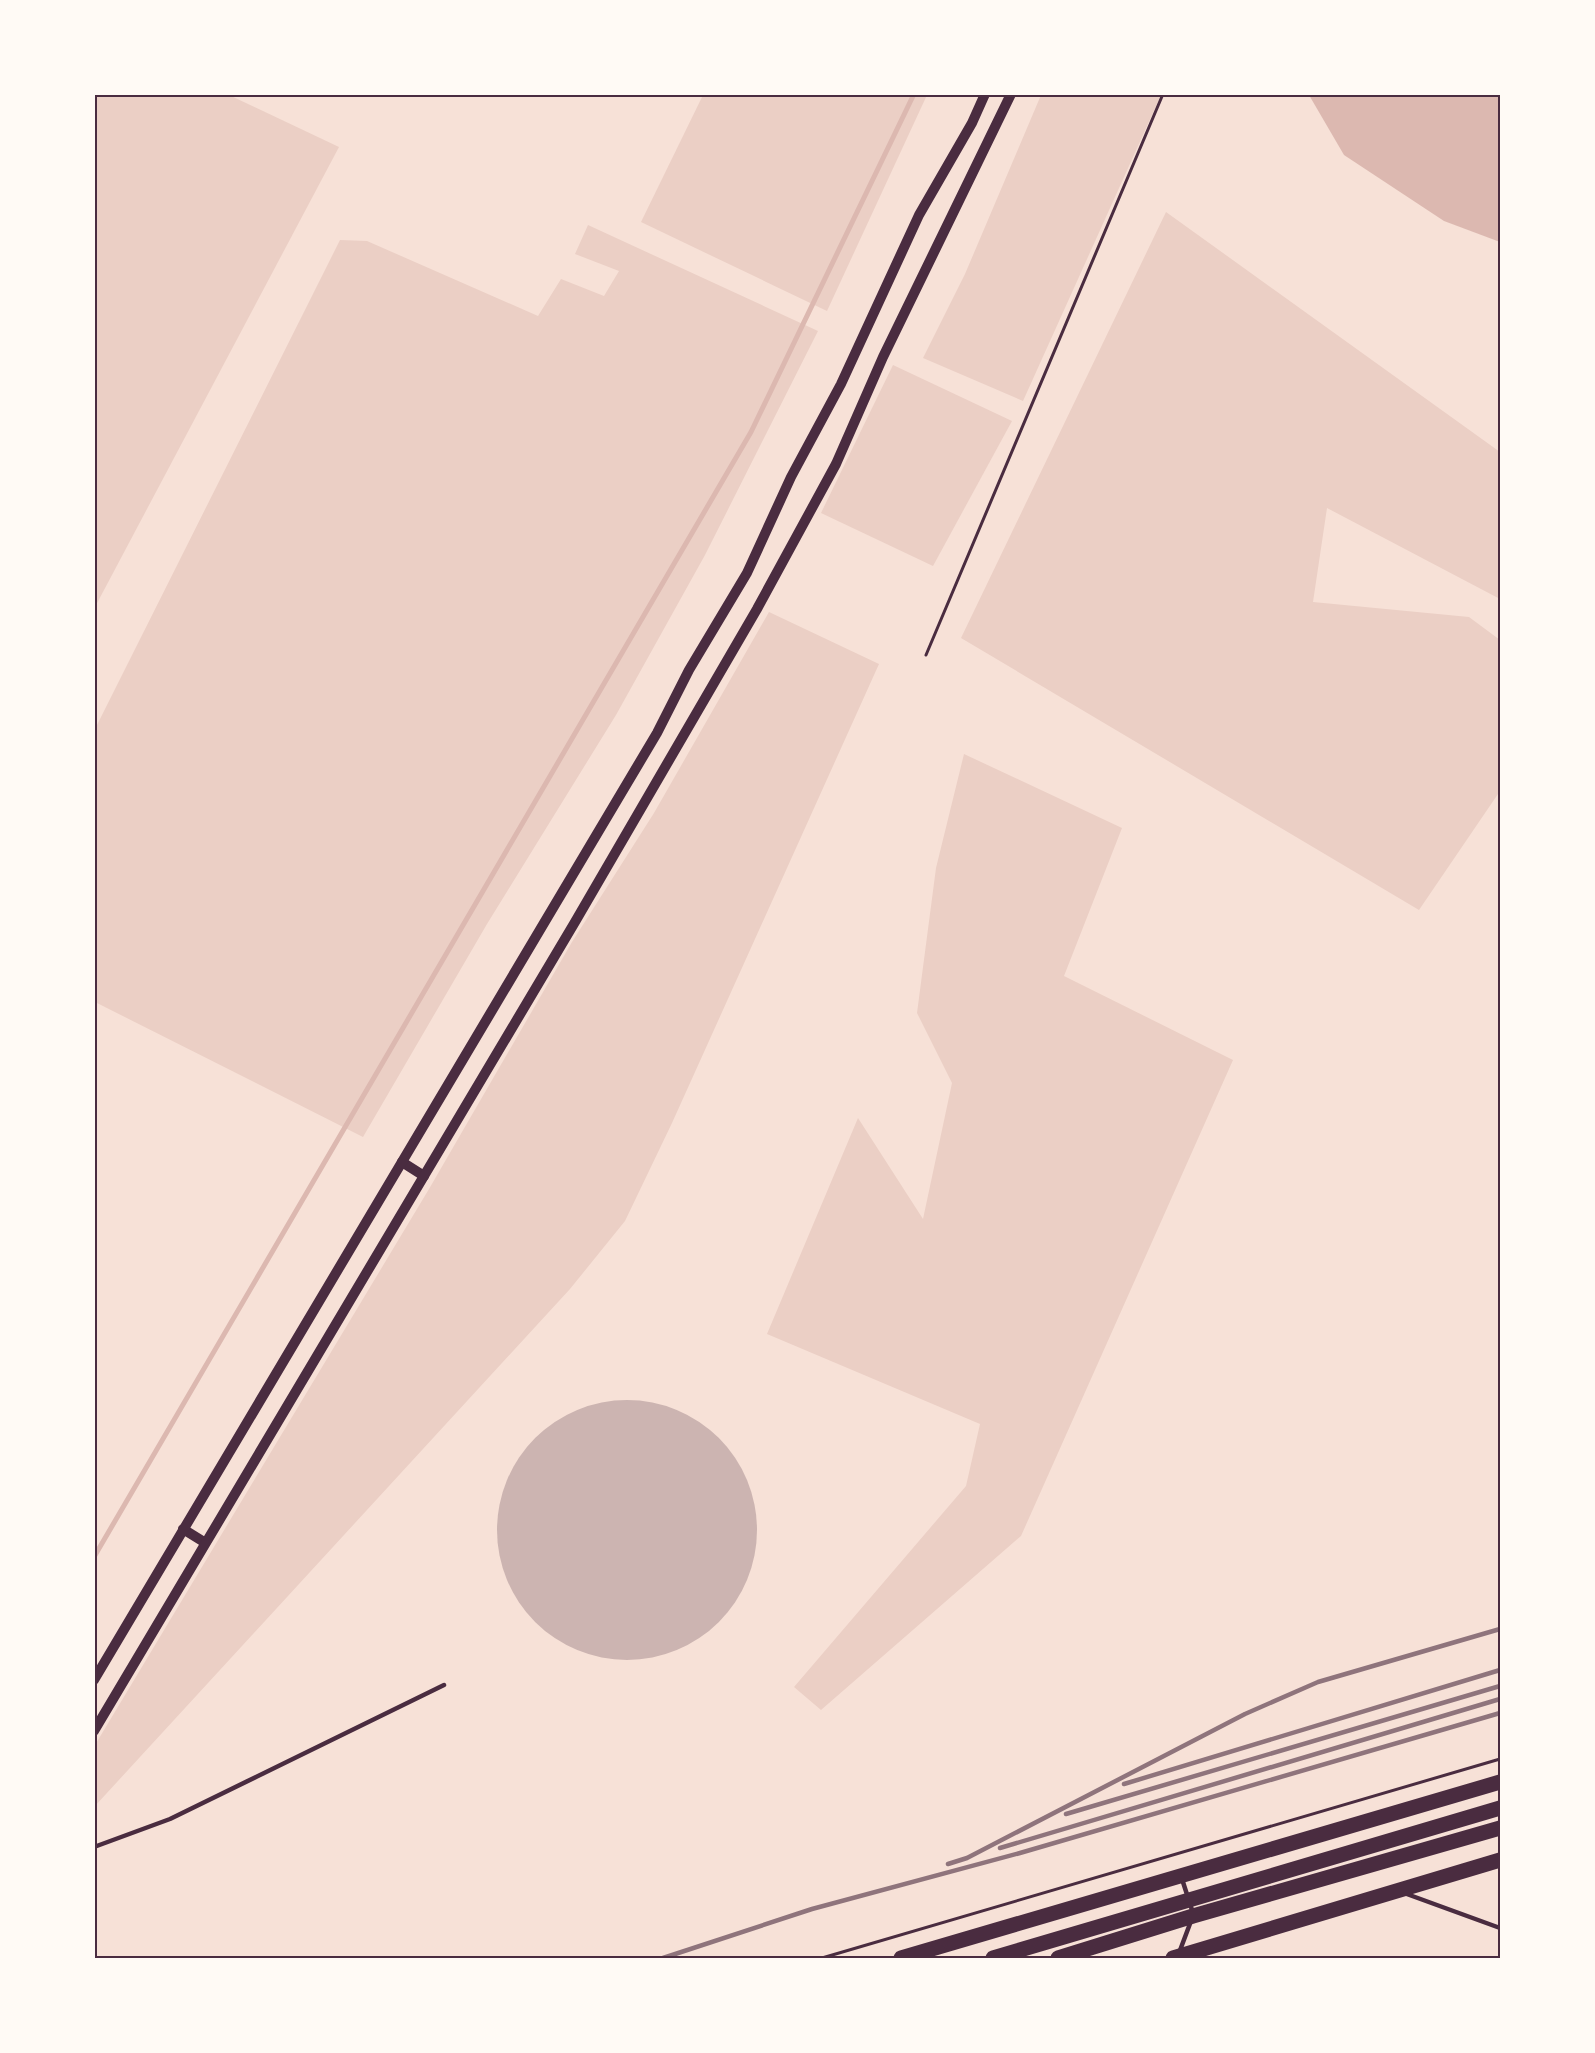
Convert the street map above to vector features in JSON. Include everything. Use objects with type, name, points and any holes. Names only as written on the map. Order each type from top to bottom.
[{"type":"main road","points":[[901,1959],[1500,1782]]},
{"type":"main road","points":[[993,1959],[1500,1808]]},
{"type":"main road","points":[[1058,1959],[1194,1916],[1500,1828]]},
{"type":"main road","points":[[1176,1958],[1500,1860]]},
{"type":"street","points":[[94,1680],[657,733],[689,670],[747,573],[791,477],[841,384],[919,215],[972,123],[985,94]]},
{"type":"street","points":[[94,1731],[204,1542],[675,752],[836,464],[883,357],[1011,94]]},
{"type":"street","points":[[402,1162],[423,1176]]},
{"type":"street","points":[[183,1529],[204,1542]]},
{"type":"lane","points":[[94,1847],[170,1819],[444,1685]]},
{"type":"lane","points":[[1176,1958],[1194,1916],[1191,1899],[1181,1876]]},
{"type":"lane","points":[[1398,1891],[1500,1928]]},
{"type":"path","points":[[926,655],[1163,94]]},
{"type":"path","points":[[822,1959],[1500,1758]]},
{"type":"shaded area","points":[[95,94],[229,95],[339,147],[95,607]]},
{"type":"shaded area","points":[[703,95],[927,95],[827,311],[641,222]]},
{"type":"shaded area","points":[[1041,95],[1161,95],[1023,401],[923,358],[965,274]]},
{"type":"shaded area","points":[[1309,95],[1500,95],[1500,242],[1444,221],[1344,155]]},
{"type":"shaded area","points":[[1166,212],[1500,452],[1500,599],[1327,508],[1313,602],[1469,617],[1500,640],[1500,791],[1419,910],[961,638]]},
{"type":"shaded area","points":[[588,225],[818,331],[705,555],[616,715],[487,924],[363,1137],[95,1002],[95,729],[340,240],[367,241],[538,316],[561,279],[604,296],[619,271],[575,254]]},
{"type":"shaded area","points":[[893,365],[1012,421],[933,566],[821,513]]},
{"type":"shaded area","points":[[769,612],[879,664],[672,1123],[625,1221],[570,1289],[95,1806],[95,1745],[429,1189],[572,942],[654,813]]},
{"type":"shaded area","points":[[964,754],[1122,828],[1064,976],[1233,1060],[1021,1536],[821,1710],[794,1687],[966,1486],[980,1424],[767,1334],[858,1118],[923,1219],[952,1083],[917,1013],[936,868]]},
{"type":"building","points":[[627,1400],[652,1403],[677,1410],[699,1422],[719,1438],[735,1458],[747,1480],[754,1505],[757,1530],[754,1555],[747,1580],[735,1602],[719,1622],[699,1638],[677,1650],[652,1657],[627,1660],[602,1657],[577,1650],[555,1638],[535,1622],[519,1602],[507,1580],[500,1555],[497,1530],[500,1505],[507,1480],[519,1458],[535,1438],[555,1422],[577,1410],[602,1403]]},
{"type":"waterway","points":[[94,1557],[751,432],[914,94]]},
{"type":"railway","points":[[948,1864],[967,1858],[1245,1714],[1318,1682],[1500,1629]]},
{"type":"railway","points":[[1124,1784],[1500,1670]]},
{"type":"railway","points":[[1066,1814],[1500,1686]]},
{"type":"railway","points":[[1000,1848],[1500,1699]]},
{"type":"railway","points":[[663,1958],[812,1909],[1020,1853],[1500,1713]]}]
